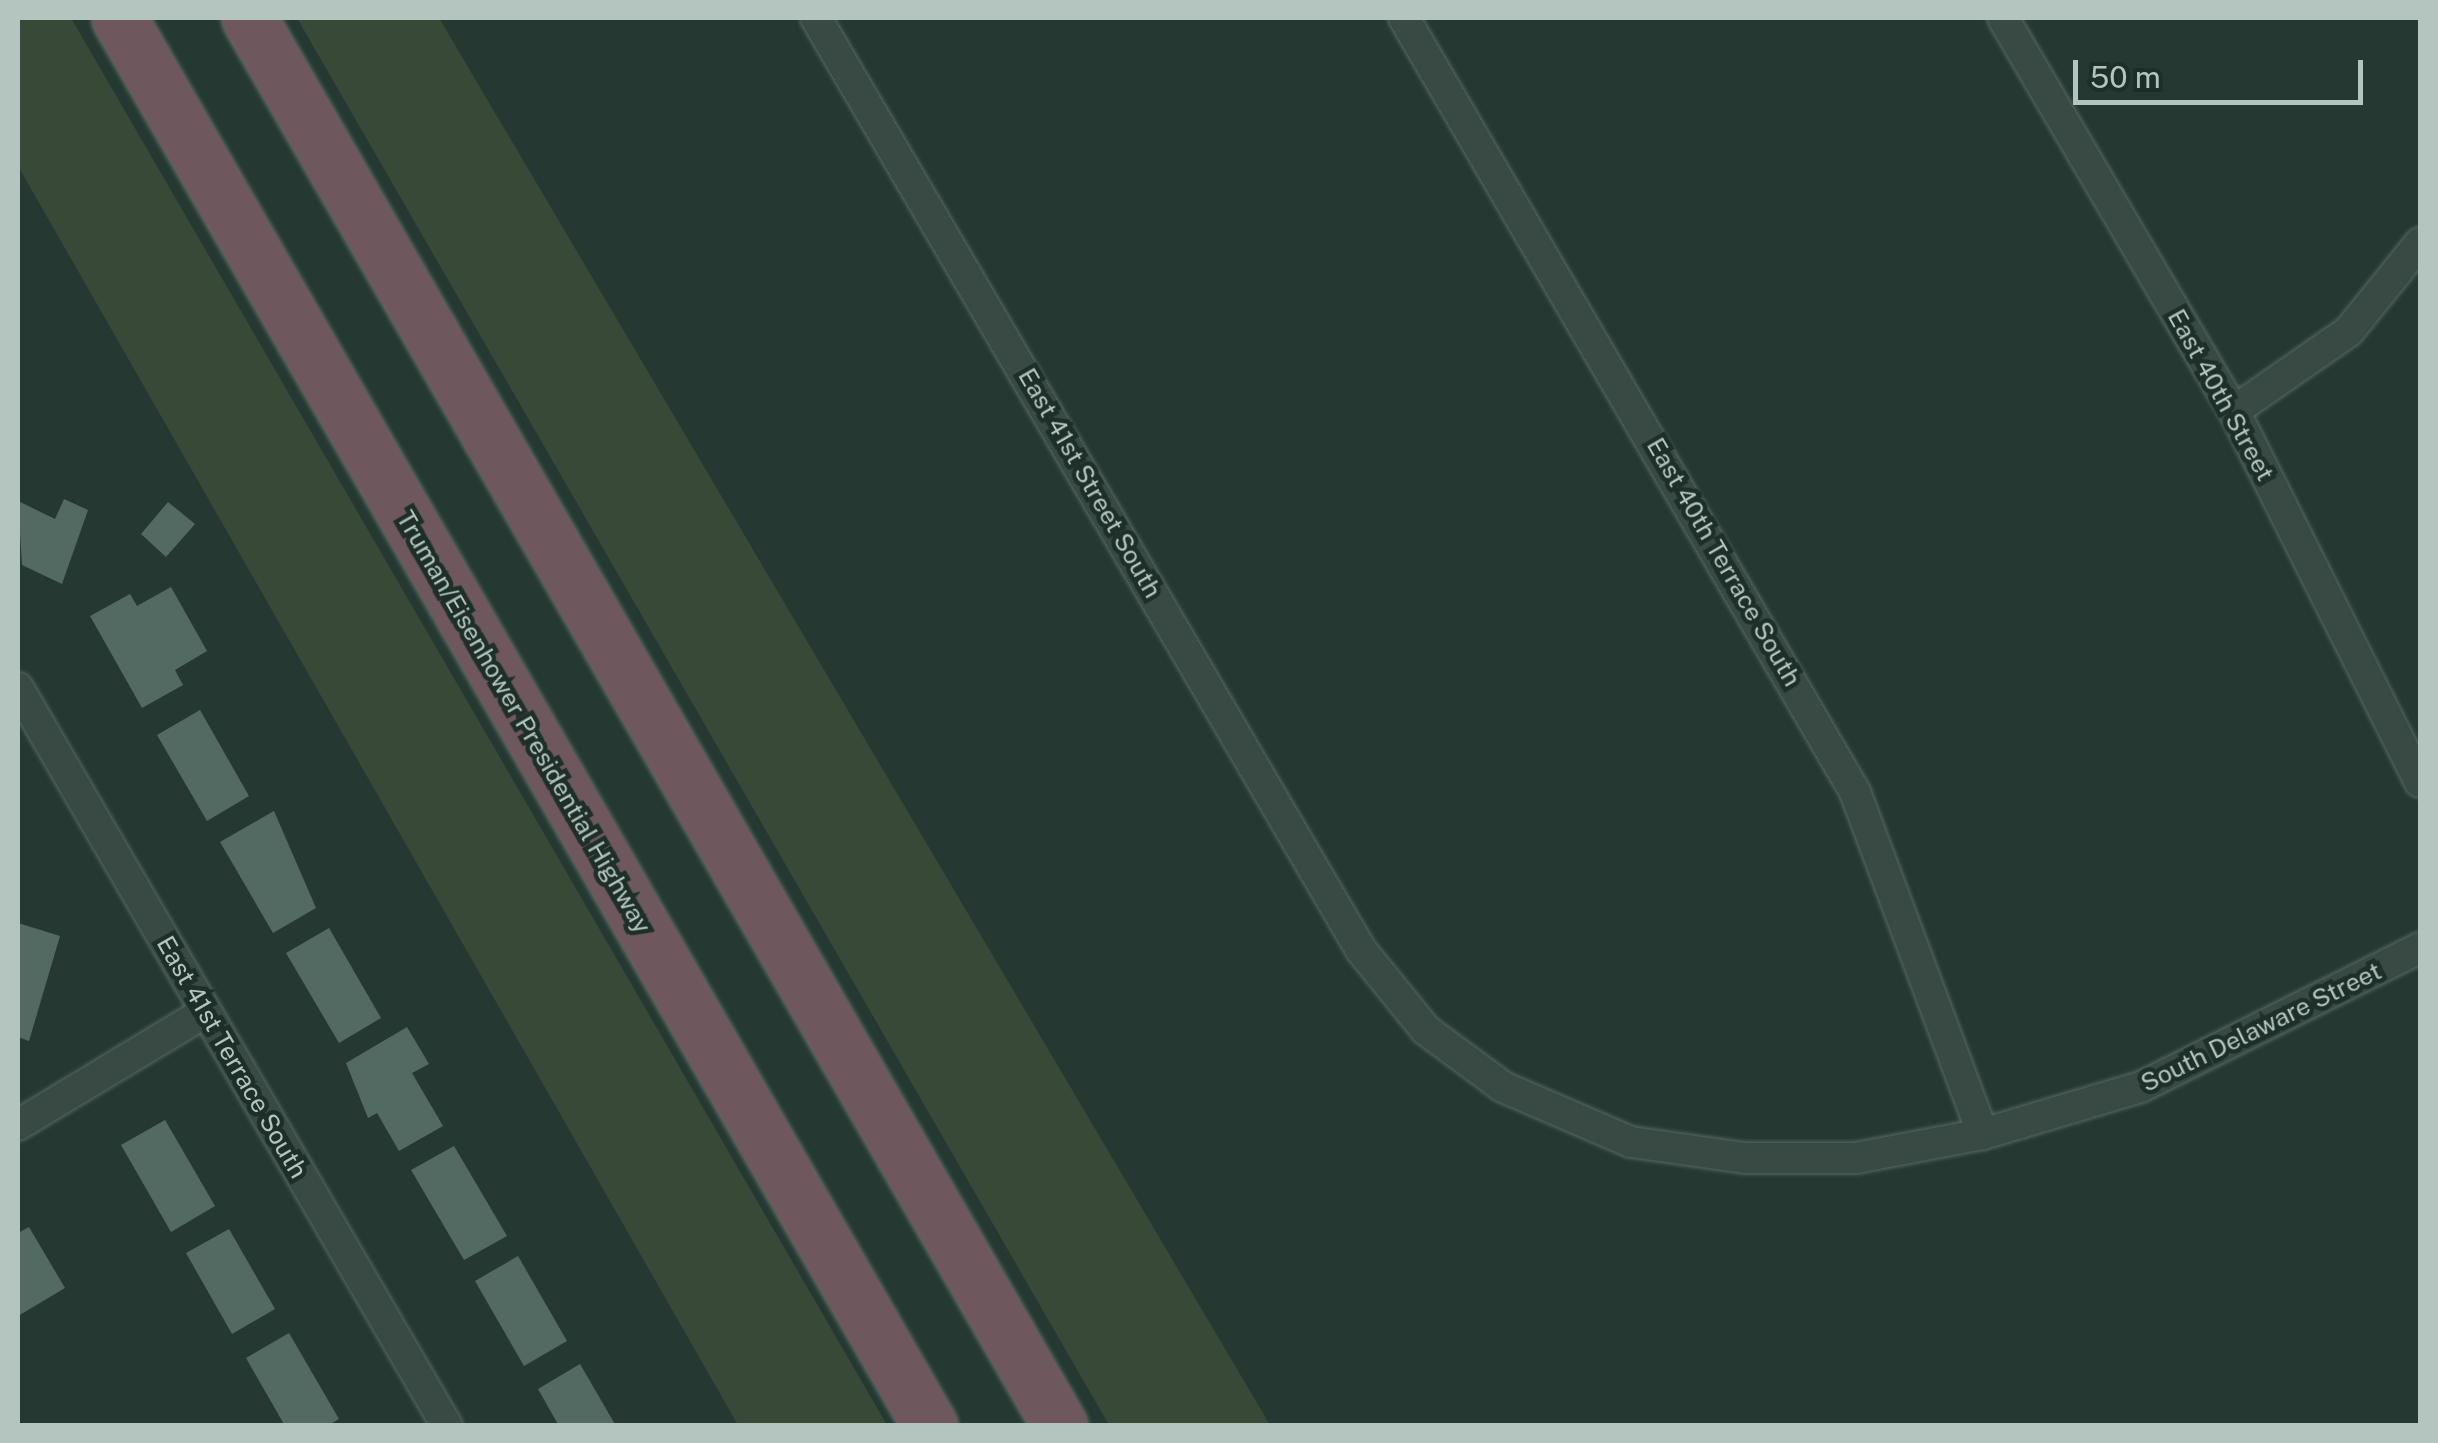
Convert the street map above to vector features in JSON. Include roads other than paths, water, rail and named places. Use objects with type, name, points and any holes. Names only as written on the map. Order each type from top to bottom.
[{"type":"highway","name":"Truman/Eisenhower Presidential Highway","points":[[119,18],[930,1426]]},
{"type":"highway","points":[[249,18],[1060,1426]]},
{"type":"street","name":"East 41st Street South","points":[[816,18],[1362,950],[1426,1030],[1503,1086],[1631,1142],[1745,1158],[1856,1158],[1983,1134]]},
{"type":"street","name":"East 40th Terrace South","points":[[1404,18],[1856,792],[1983,1134]]},
{"type":"street","name":"East 40th Street","points":[[2003,18],[2234,410],[2420,782]]},
{"type":"street","points":[[2234,410],[2349,331],[2420,243]]},
{"type":"street","name":"East 41st Terrace South","points":[[18,688],[447,1426]]},
{"type":"street","name":"South Delaware Street","points":[[1983,1134],[2141,1087],[2420,948]]},
{"type":"street","points":[[18,1125],[206,1012]]}]
